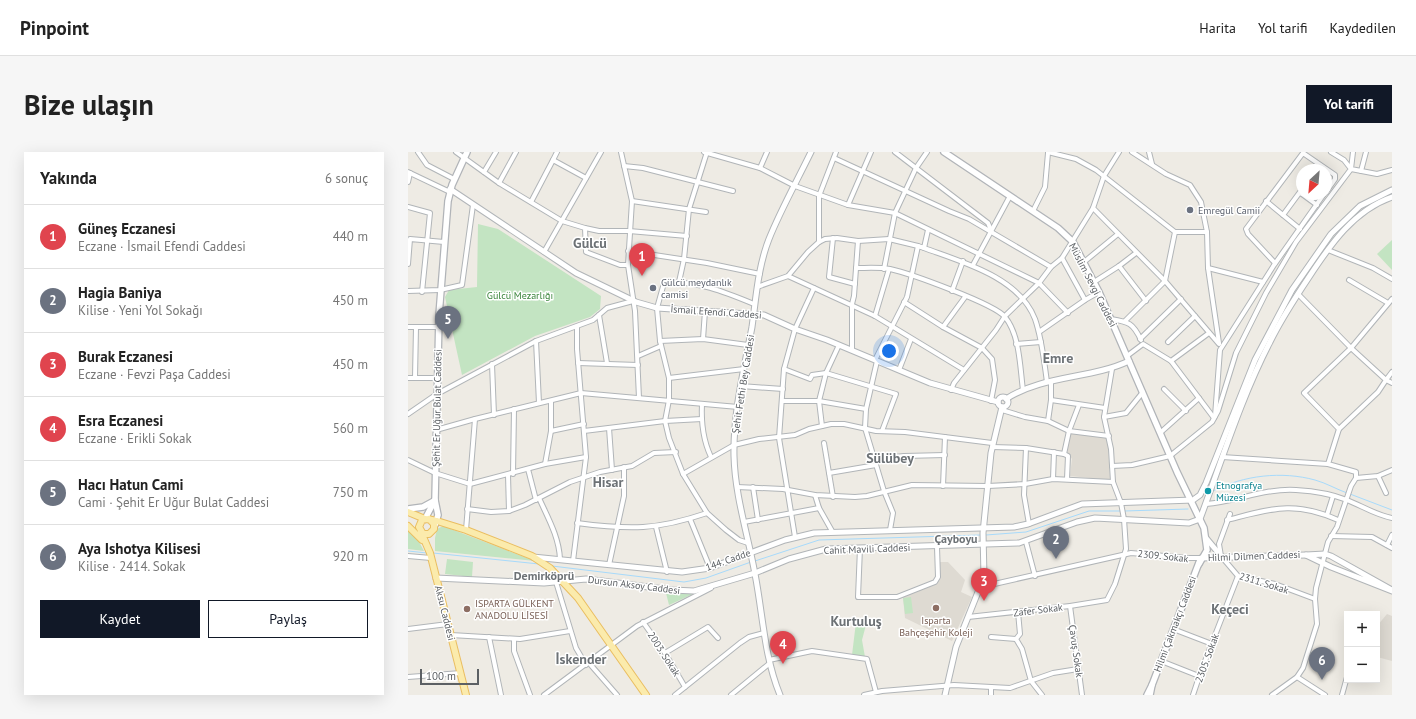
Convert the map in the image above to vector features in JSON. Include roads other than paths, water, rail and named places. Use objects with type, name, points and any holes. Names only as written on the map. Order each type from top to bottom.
[{"type":"main road","name":"Müslim Sevgi Caddesi","points":[[944,152],[1058,228],[1073,242],[1099,292],[1206,538],[1207,550],[1201,560]]},
{"type":"main road","name":"Şehit Er Uğur Bulat Caddesi","points":[[427,519],[434,500],[440,290],[444,242],[450,191],[454,179],[466,155]]},
{"type":"main road","name":"Şehit Er Uğur Bulat Caddesi","points":[[434,500],[438,513],[434,529]]},
{"type":"main road","points":[[408,509],[423,507],[434,500]]},
{"type":"main road","name":"144. Cadde","points":[[408,512],[466,530],[532,556]]},
{"type":"main road","points":[[420,531],[420,522],[427,519],[433,522],[434,529],[428,548]]},
{"type":"main road","name":"Müslim Sevgi Caddesi","points":[[1198,520],[1203,539],[1201,560]]},
{"type":"main road","points":[[408,525],[428,534],[434,529]]},
{"type":"main road","points":[[408,525],[418,534],[428,548]]},
{"type":"main road","name":"Aksu Caddesi","points":[[420,531],[431,558],[466,695]]},
{"type":"main road","points":[[532,556],[541,561],[559,580],[611,644],[646,695]]},
{"type":"main road","name":"Hilmi Çakmakçı Caddesi","points":[[1149,695],[1173,629],[1201,560]]},
{"type":"street","points":[[418,152],[427,165],[454,179]]},
{"type":"street","points":[[456,152],[466,155],[484,172],[499,183],[562,221],[599,231],[630,231],[687,236]]},
{"type":"street","points":[[484,172],[496,152]]},
{"type":"street","points":[[499,183],[516,152]]},
{"type":"street","points":[[531,202],[557,152]]},
{"type":"street","points":[[544,252],[601,152]]},
{"type":"street","points":[[621,152],[632,201],[628,265],[638,356],[639,398]]},
{"type":"street","points":[[679,282],[684,260],[689,209],[706,152],[760,168],[795,186],[819,196],[848,205],[895,213],[1039,283],[1068,313]]},
{"type":"street","points":[[760,168],[767,152]]},
{"type":"street","name":"Şehit Fethi Bey Caddesi","points":[[780,695],[769,662],[754,571],[737,487],[734,445],[738,407],[754,304],[769,239],[810,152]]},
{"type":"street","points":[[819,242],[819,196],[836,152]]},
{"type":"street","points":[[848,205],[871,152]]},
{"type":"street","points":[[895,152],[988,223],[991,230]]},
{"type":"street","points":[[875,316],[886,269],[889,239],[895,213],[916,168],[927,152]]},
{"type":"street","points":[[1032,211],[1045,187],[1048,152],[1076,159],[1104,176],[1175,232],[1208,232]]},
{"type":"street","points":[[951,390],[964,370],[1005,316],[1039,283],[1051,267],[1062,258],[1093,208],[1104,176],[1119,152]]},
{"type":"street","points":[[1132,152],[1166,174],[1190,185],[1195,190],[1201,202],[1208,232],[1208,268],[1220,350],[1214,418]]},
{"type":"street","points":[[1150,152],[1152,164]]},
{"type":"street","points":[[1331,152],[1344,160],[1350,169],[1377,174],[1392,170]]},
{"type":"street","points":[[1112,466],[1132,465],[1170,456],[1202,432],[1214,418],[1218,411],[1236,353],[1266,293],[1296,242],[1350,169],[1354,152]]},
{"type":"street","points":[[1361,171],[1366,152]]},
{"type":"street","points":[[1275,263],[1248,234],[1246,229],[1303,153],[1319,164]]},
{"type":"street","points":[[834,158],[991,230],[1008,243],[1051,267]]},
{"type":"street","points":[[553,160],[586,178]]},
{"type":"street","points":[[624,166],[643,168],[733,190]]},
{"type":"street","points":[[408,182],[409,172],[450,191]]},
{"type":"street","points":[[1332,173],[1335,175],[1335,179],[1332,183]]},
{"type":"street","points":[[1190,501],[1200,495],[1206,483],[1263,343],[1292,290],[1322,246],[1360,206],[1392,190]]},
{"type":"street","name":"İsmail Efendi Caddesi","points":[[450,191],[590,280],[633,300],[657,308],[767,316],[795,330],[839,345],[951,390],[998,402]]},
{"type":"street","points":[[973,265],[1010,196]]},
{"type":"street","points":[[1198,520],[1206,504],[1222,457],[1260,362],[1270,341],[1298,294],[1328,250],[1365,210],[1392,197]]},
{"type":"street","points":[[1283,216],[1296,198]]},
{"type":"street","points":[[1310,200],[1317,205]]},
{"type":"street","points":[[1220,350],[1275,263],[1320,200]]},
{"type":"street","points":[[632,201],[706,212]]},
{"type":"street","points":[[1266,201],[1300,229]]},
{"type":"street","points":[[408,291],[422,292],[440,290],[462,285],[473,205]]},
{"type":"street","points":[[408,207],[430,213],[422,292]]},
{"type":"street","points":[[1093,208],[1165,281],[1219,344]]},
{"type":"street","points":[[585,228],[586,252],[620,265],[628,265]]},
{"type":"street","points":[[924,248],[928,230]]},
{"type":"street","points":[[1125,321],[1165,281],[1175,232]]},
{"type":"street","points":[[1084,262],[1118,234]]},
{"type":"street","points":[[833,238],[828,277],[855,284]]},
{"type":"street","points":[[757,287],[788,276],[819,242],[833,238],[858,241],[889,239],[918,246],[973,265],[1002,281],[1023,298],[1034,318],[1041,342],[1049,382],[1051,400],[1048,421]]},
{"type":"street","points":[[408,264],[410,239],[444,242]]},
{"type":"street","points":[[852,350],[852,304],[858,241]]},
{"type":"street","points":[[890,530],[893,513],[884,491],[865,428],[866,409],[876,361],[892,325],[907,297],[918,246]]},
{"type":"street","points":[[1322,246],[1328,250],[1374,268],[1392,280]]},
{"type":"street","points":[[628,251],[760,274]]},
{"type":"street","points":[[1094,282],[1136,253]]},
{"type":"street","points":[[1062,258],[1085,300]]},
{"type":"street","points":[[952,291],[963,261]]},
{"type":"street","points":[[1119,266],[1146,301]]},
{"type":"street","points":[[856,268],[886,269],[911,276],[991,306],[1005,316],[1013,332],[1024,390]]},
{"type":"street","points":[[1208,268],[1263,282]]},
{"type":"street","points":[[788,276],[852,304],[892,325],[911,339],[964,370]]},
{"type":"street","points":[[1349,280],[1388,303]]},
{"type":"street","points":[[748,543],[739,540],[708,513],[683,474],[676,452],[669,438],[665,420],[669,400],[669,378],[660,341],[657,308],[664,283],[679,282],[703,286],[754,304]]},
{"type":"street","points":[[795,536],[789,490],[779,438],[783,401],[784,369],[795,330],[814,288]]},
{"type":"street","points":[[1038,332],[1099,292]]},
{"type":"street","points":[[1298,294],[1351,348],[1386,380],[1392,383]]},
{"type":"street","points":[[943,327],[965,297]]},
{"type":"street","points":[[1339,429],[1304,393],[1351,348],[1377,319],[1392,299]]},
{"type":"street","points":[[408,414],[437,394],[536,341],[577,327],[599,315],[607,308],[633,300]]},
{"type":"street","points":[[1140,339],[1181,300]]},
{"type":"street","points":[[904,302],[943,327],[982,348],[992,359],[995,380],[991,401]]},
{"type":"street","points":[[704,339],[705,311]]},
{"type":"street","points":[[599,315],[607,363]]},
{"type":"street","points":[[1168,342],[1195,316]]},
{"type":"street","points":[[1111,319],[1125,321],[1134,326],[1143,344],[1171,361],[1214,418]]},
{"type":"street","points":[[408,327],[439,327]]},
{"type":"street","points":[[415,378],[416,327]]},
{"type":"street","points":[[573,561],[586,457],[578,363],[577,327]]},
{"type":"street","points":[[1171,361],[1209,332]]},
{"type":"street","points":[[660,341],[704,339],[748,345]]},
{"type":"street","points":[[899,370],[911,339]]},
{"type":"street","points":[[536,341],[539,403]]},
{"type":"street","points":[[1016,344],[1041,342]]},
{"type":"street","points":[[1109,436],[1069,431],[1048,421],[1025,417],[1002,409],[998,402],[1002,397],[1006,399],[1024,390],[1049,382],[1081,374],[1112,369],[1128,358],[1143,344]]},
{"type":"street","points":[[822,426],[819,401],[826,373],[839,345]]},
{"type":"street","points":[[638,356],[661,346]]},
{"type":"street","points":[[578,363],[638,365]]},
{"type":"street","points":[[492,364],[494,415]]},
{"type":"street","points":[[669,378],[744,368]]},
{"type":"street","points":[[784,369],[810,378],[812,375],[826,373],[896,394],[882,431]]},
{"type":"street","points":[[1112,369],[1104,417],[1109,436],[1113,482],[1122,504],[1124,517],[1124,554]]},
{"type":"street","points":[[1328,464],[1339,429],[1378,392],[1392,372]]},
{"type":"street","points":[[408,378],[438,378]]},
{"type":"street","points":[[741,386],[783,389]]},
{"type":"street","points":[[1164,389],[1186,411]]},
{"type":"street","points":[[1104,417],[1126,413],[1143,392]]},
{"type":"street","points":[[436,430],[494,415],[514,408],[581,393],[738,407]]},
{"type":"street","points":[[1160,433],[1199,398]]},
{"type":"street","points":[[945,695],[956,647],[981,587],[985,573],[983,531],[992,445],[1002,409],[1007,405],[1006,399]]},
{"type":"street","points":[[545,464],[551,430],[551,400]]},
{"type":"street","points":[[1051,400],[1105,408]]},
{"type":"street","points":[[783,401],[819,401],[866,409]]},
{"type":"street","points":[[702,404],[705,445],[711,457]]},
{"type":"street","points":[[1064,454],[1069,431],[1079,404]]},
{"type":"street","points":[[509,511],[514,408]]},
{"type":"street","points":[[466,530],[475,419]]},
{"type":"street","points":[[584,430],[665,420],[702,419]]},
{"type":"street","points":[[551,430],[584,424]]},
{"type":"street","points":[[683,474],[734,445],[759,439],[779,438],[822,426],[844,424],[882,431],[945,437],[992,445],[1026,448],[1064,454],[1068,456],[1067,479]]},
{"type":"street","points":[[609,428],[612,470]]},
{"type":"street","points":[[943,486],[945,437]]},
{"type":"street","points":[[824,443],[833,497]]},
{"type":"street","points":[[1026,448],[1024,495],[1029,524]]},
{"type":"street","points":[[467,509],[491,512],[509,511],[570,482],[632,466],[654,453],[676,452]]},
{"type":"street","points":[[1053,479],[1054,452]]},
{"type":"street","points":[[875,459],[917,455],[945,455]]},
{"type":"street","points":[[408,460],[435,473],[470,484],[545,464],[586,457]]},
{"type":"street","points":[[1222,457],[1328,464],[1356,472],[1356,478],[1350,486],[1331,536],[1316,585],[1315,606],[1317,626],[1303,668],[1297,677],[1272,695]]},
{"type":"street","points":[[829,473],[876,465]]},
{"type":"street","points":[[610,565],[624,496],[624,467]]},
{"type":"street","points":[[528,469],[537,499],[556,536],[559,546],[560,559]]},
{"type":"street","points":[[1356,478],[1378,476],[1392,470]]},
{"type":"street","points":[[1378,476],[1386,493]]},
{"type":"street","points":[[737,487],[789,490],[833,497],[867,496],[912,485],[988,486],[1025,484],[1053,479],[1113,482]]},
{"type":"street","points":[[753,487],[758,520]]},
{"type":"street","points":[[1206,504],[1222,503],[1241,496],[1274,490],[1296,490],[1346,497],[1382,516],[1392,518]]},
{"type":"street","points":[[815,495],[819,508],[832,532]]},
{"type":"street","points":[[1327,515],[1333,496]]},
{"type":"street","name":"144. Cadde","points":[[532,556],[667,572],[688,572],[710,568],[750,555],[795,536],[832,532],[890,530],[983,531],[1029,524],[1079,505],[1190,501]]},
{"type":"street","points":[[744,522],[819,508]]},
{"type":"street","points":[[1227,520],[1270,508],[1299,508],[1327,515],[1338,520]]},
{"type":"street","points":[[577,524],[617,529],[656,527],[708,513]]},
{"type":"street","points":[[1221,556],[1220,540],[1230,514]]},
{"type":"street","name":"Cahit Mavili Caddesi","points":[[544,695],[551,693],[611,644],[643,622],[713,587],[754,571],[810,553],[826,549],[937,547],[983,543],[1026,542],[1082,520],[1095,518],[1124,517],[1189,523],[1198,520]]},
{"type":"street","points":[[690,519],[710,568]]},
{"type":"street","points":[[656,527],[667,572]]},
{"type":"street","points":[[1387,545],[1392,535]]},
{"type":"street","points":[[1331,536],[1372,537],[1392,548]]},
{"type":"street","points":[[1206,538],[1221,556]]},
{"type":"street","points":[[1026,542],[1035,576]]},
{"type":"street","points":[[860,548],[858,597],[897,597],[934,583],[938,577],[937,547]]},
{"type":"street","name":"2309. Sokak","points":[[981,587],[1035,576],[1134,552],[1201,560]]},
{"type":"street","name":"Zafer Sokak","points":[[968,617],[1070,606],[1107,600],[1115,584],[1124,554]]},
{"type":"street","name":"Hilmi Dilmen Caddesi","points":[[1201,560],[1221,556],[1325,554],[1392,591]]},
{"type":"street","name":"Hilmi Dilmen Caddesi","points":[[1306,555],[1392,591]]},
{"type":"street","points":[[408,556],[431,558]]},
{"type":"street","name":"2311. Sokak","points":[[1221,556],[1238,576],[1275,584],[1315,599]]},
{"type":"street","name":"2305. Sokak","points":[[1193,695],[1238,576]]},
{"type":"street","name":"Dursun Aksoy Caddesi","points":[[436,578],[544,583],[559,580],[593,580],[688,591],[713,587]]},
{"type":"street","points":[[559,580],[570,631],[577,652],[617,695]]},
{"type":"street","name":"Çavuş Sokak","points":[[1070,606],[1082,695]]},
{"type":"street","points":[[1016,639],[1020,634],[1018,612]]},
{"type":"street","name":"2003. Sokak","points":[[643,622],[665,653],[685,687]]},
{"type":"street","points":[[408,629],[448,624]]},
{"type":"street","points":[[665,653],[708,627],[718,638]]},
{"type":"street","points":[[1173,629],[1212,644]]},
{"type":"street","points":[[451,636],[528,639],[570,631]]},
{"type":"street","points":[[675,695],[748,637],[764,634]]},
{"type":"street","points":[[489,637],[501,695]]},
{"type":"street","points":[[991,638],[1016,639]]},
{"type":"street","points":[[514,639],[513,650],[530,695]]},
{"type":"street","points":[[1016,639],[1022,649],[1031,681],[1042,695]]},
{"type":"street","points":[[731,695],[769,662],[808,651],[867,659],[876,692]]},
{"type":"street","points":[[1161,661],[1199,676]]},
{"type":"street","points":[[864,695],[876,692],[947,685],[1010,688],[1053,673],[1078,669]]},
{"type":"street","points":[[408,678],[460,673]]},
{"type":"street","points":[[1297,677],[1324,695]]},
{"type":"street","points":[[1342,695],[1345,683]]},
{"type":"street","points":[[991,687],[991,695]]},
{"type":"waterway","points":[[1213,491],[1237,481],[1276,475],[1302,477],[1315,480],[1347,493]]},
{"type":"waterway","points":[[1350,494],[1392,510]]},
{"type":"waterway","points":[[1125,511],[1188,509]]},
{"type":"waterway","points":[[986,535],[1026,532],[1089,511],[1121,511]]},
{"type":"waterway","points":[[755,561],[819,540],[981,535]]},
{"type":"waterway","points":[[408,551],[427,553]]},
{"type":"waterway","points":[[433,553],[539,564]]},
{"type":"waterway","points":[[552,566],[684,582],[706,578],[751,562]]},
{"type":"place","name":"Emregül Camii","points":[[1190,210]]},
{"type":"place","name":"Güneş Eczanesi","points":[[642,276]]},
{"type":"place","name":"Gülcü meydanlık camisi","points":[[653,288]]},
{"type":"place","name":"Hacı Hatun Cami","points":[[448,339]]},
{"type":"place","name":"Etnografya Müzesi","points":[[1208,491]]},
{"type":"place","name":"Hagia Baniya","points":[[1056,559]]},
{"type":"place","name":"Burak Eczanesi","points":[[984,601]]},
{"type":"place","name":"Isparta Bahçeşehir Koleji","points":[[936,608]]},
{"type":"place","name":"ISPARTA GÜLKENT ANADOLU LİSESİ","points":[[467,609]]},
{"type":"place","name":"Esra Eczanesi","points":[[783,664]]},
{"type":"place","name":"Aya Ishotya Kilisesi","points":[[1322,680]]},
{"type":"district","name":"Gülcü","points":[[590,243]]},
{"type":"district","name":"Emre","points":[[1058,358]]},
{"type":"district","name":"Sülübey","points":[[890,458]]},
{"type":"district","name":"Hisar","points":[[608,482]]},
{"type":"district","name":"Çayboyu","points":[[956,538]]},
{"type":"district","name":"Demirköprü","points":[[544,575]]},
{"type":"district","name":"Keçeci","points":[[1230,609]]},
{"type":"district","name":"Kurtuluş","points":[[856,621]]},
{"type":"district","name":"İskender","points":[[581,659]]},
{"type":"park label","name":"Gülcü Mezarlığı","points":[[520,295]]}]
